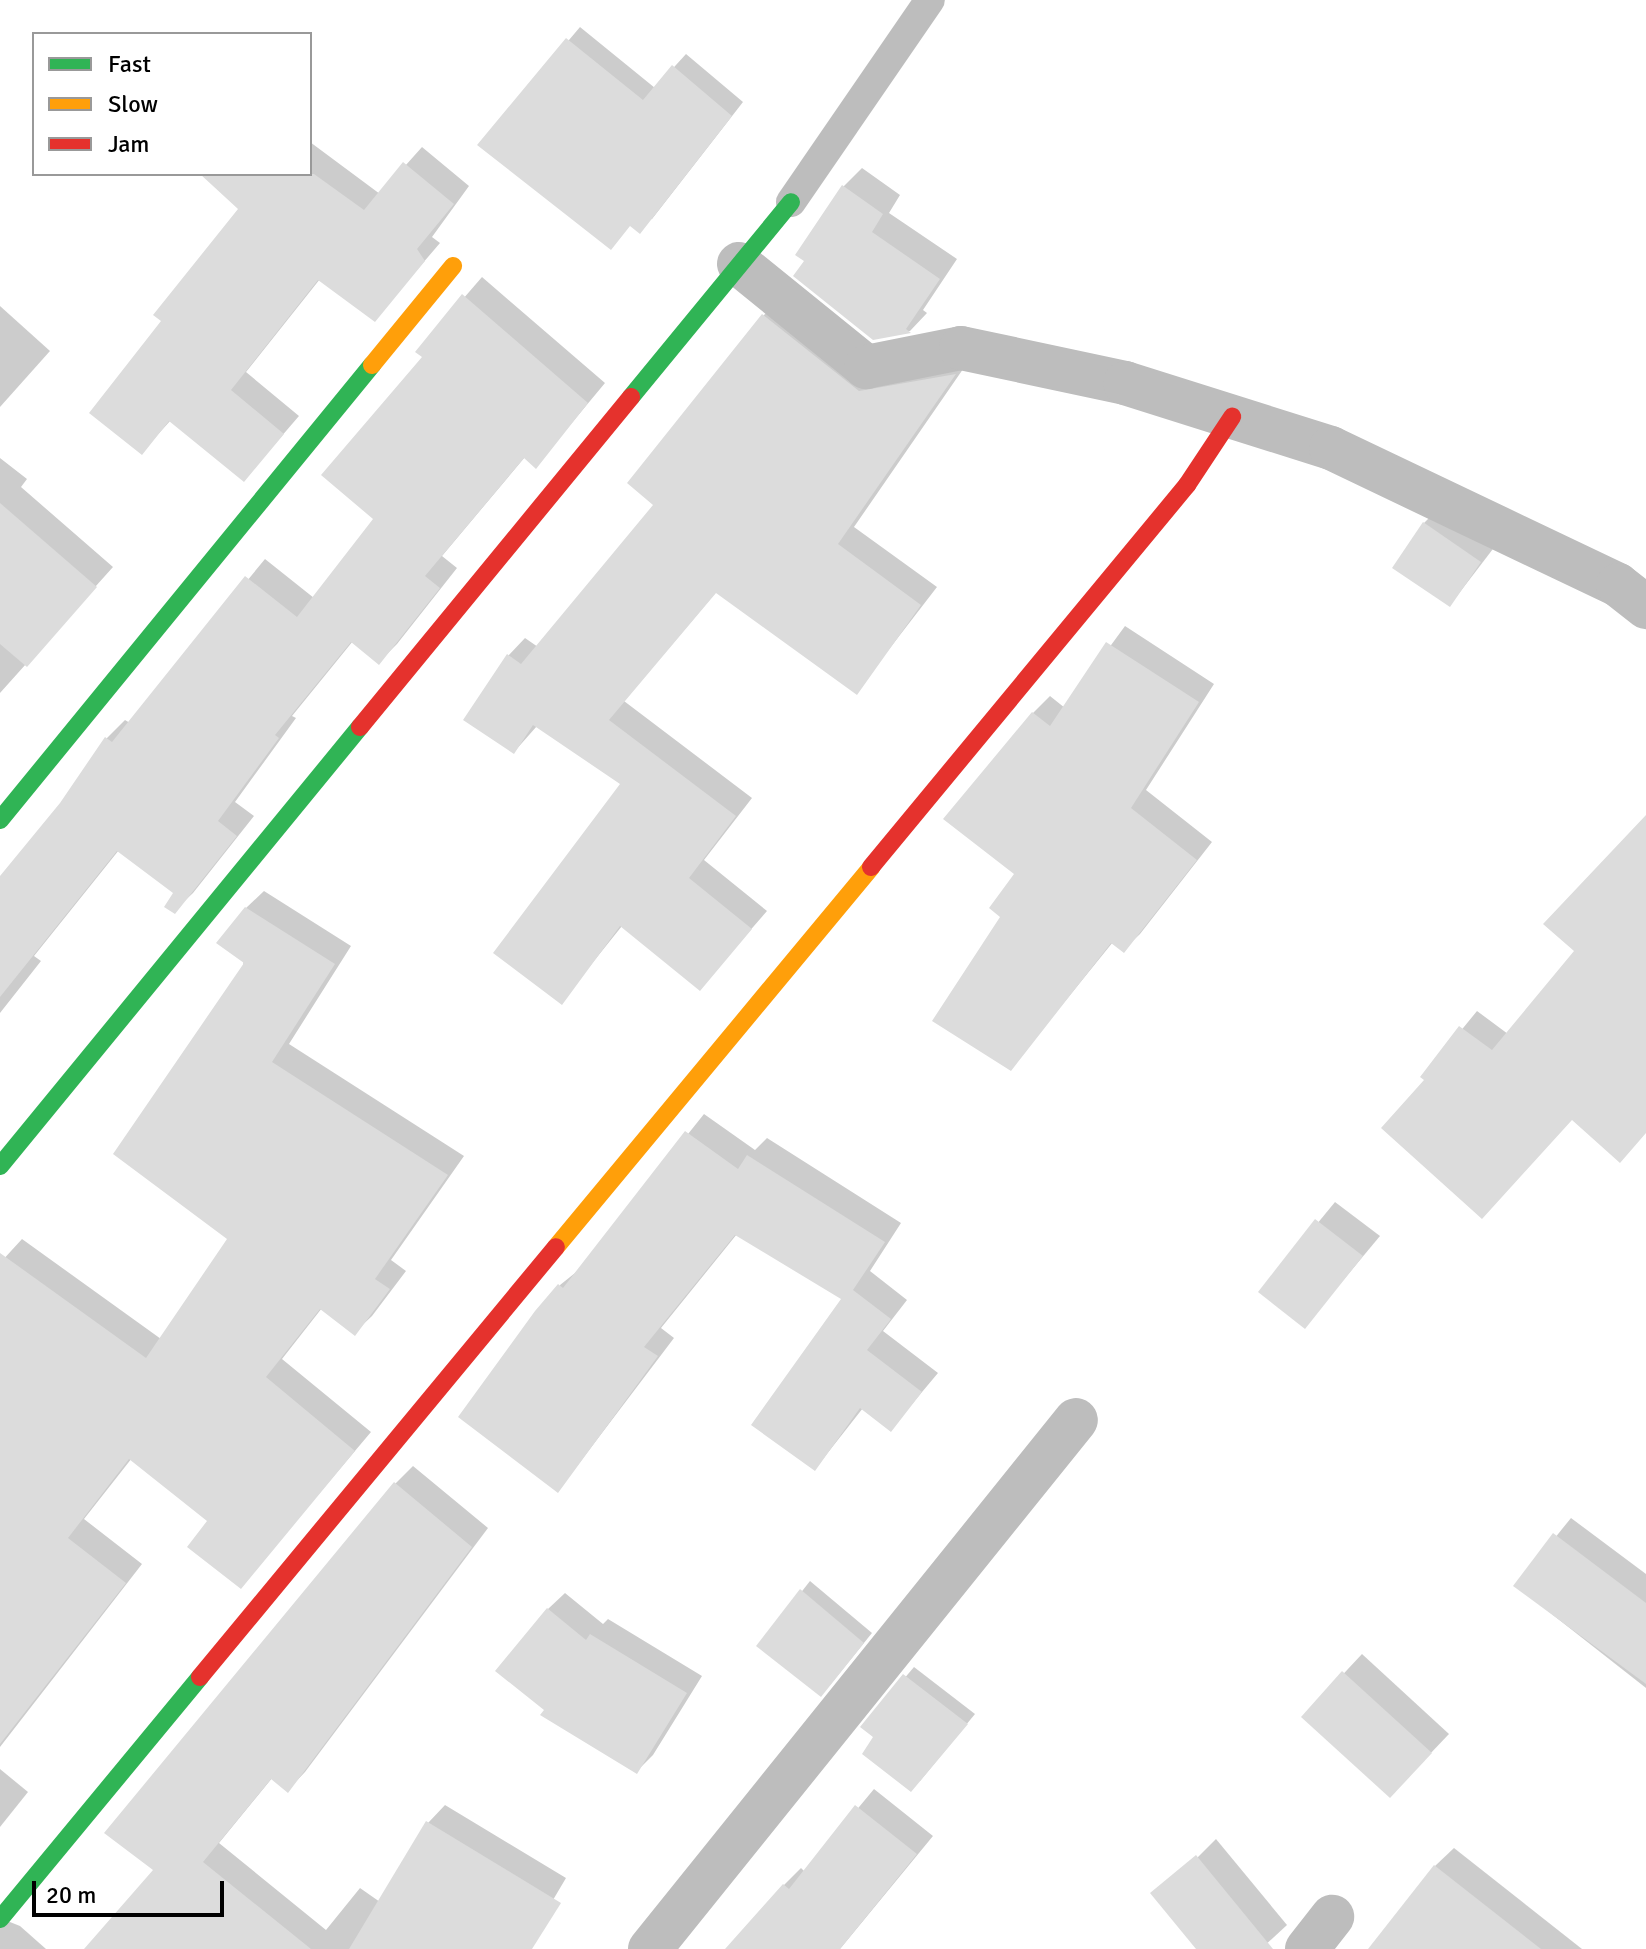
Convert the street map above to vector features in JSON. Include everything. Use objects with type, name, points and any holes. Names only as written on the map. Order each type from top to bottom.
[{"type":"street","points":[[0,1166],[791,202]]},
{"type":"street","points":[[739,264],[866,367],[961,348],[1125,383],[1331,448],[1618,585],[1646,607]]},
{"type":"street","points":[[0,820],[453,266]]},
{"type":"street","points":[[0,1919],[1177,497],[1232,417]]},
{"type":"street","points":[[650,1949],[1076,1420]]},
{"type":"lane","points":[[791,202],[930,0]]},
{"type":"building","points":[[566,38],[643,100],[672,65],[732,116],[640,234],[630,226],[611,250],[477,145]]},
{"type":"building","points":[[403,162],[454,204],[417,249],[425,261],[375,322],[318,280],[231,390],[284,434],[244,482],[169,421],[142,455],[89,413],[161,321],[153,315],[238,209],[202,176],[314,174],[364,210]]},
{"type":"building","points":[[842,185],[883,214],[872,232],[940,279],[906,329],[911,333],[873,340],[793,276],[804,261],[795,255]]},
{"type":"building","points":[[462,294],[588,403],[536,469],[524,458],[425,576],[440,588],[379,665],[351,642],[275,735],[279,738],[218,821],[237,836],[175,914],[164,907],[173,893],[117,851],[0,997],[0,876],[60,803],[105,737],[112,742],[245,576],[297,617],[373,519],[321,475],[422,357],[415,352]]},
{"type":"building","points":[[762,314],[859,391],[956,374],[838,544],[921,605],[857,695],[716,593],[609,720],[736,816],[689,878],[752,929],[700,991],[620,926],[562,1005],[493,953],[620,784],[533,725],[514,754],[463,720],[507,654],[521,664],[653,505],[627,483]]},
{"type":"building","points":[[0,503],[97,587],[27,667],[0,644]]},
{"type":"building","points":[[1423,522],[1481,562],[1450,607],[1392,568]]},
{"type":"building","points":[[1106,642],[1199,702],[1131,808],[1197,860],[1124,953],[1111,943],[1011,1071],[932,1021],[1000,917],[989,908],[1014,874],[943,819],[1032,712],[1050,726]]},
{"type":"building","points":[[1646,815],[1646,1133],[1620,1163],[1572,1120],[1482,1219],[1381,1128],[1424,1080],[1420,1077],[1459,1026],[1492,1050],[1574,951],[1543,924]]},
{"type":"building","points":[[245,907],[335,964],[272,1062],[448,1175],[375,1279],[390,1289],[355,1336],[320,1309],[266,1377],[355,1451],[241,1589],[187,1547],[207,1521],[129,1459],[68,1538],[126,1583],[0,1744],[0,1253],[146,1358],[227,1239],[113,1154],[244,963],[216,943]]},
{"type":"building","points":[[685,1131],[738,1169],[747,1155],[885,1242],[853,1290],[891,1319],[867,1350],[922,1392],[891,1432],[860,1408],[815,1471],[751,1425],[841,1299],[735,1235],[644,1347],[658,1356],[558,1493],[458,1417],[535,1311],[558,1284],[563,1288]]},
{"type":"building","points":[[1315,1219],[1363,1256],[1305,1329],[1258,1292]]},
{"type":"building","points":[[394,1482],[472,1547],[288,1793],[271,1779],[203,1862],[311,1949],[84,1949],[153,1870],[104,1833]]},
{"type":"building","points":[[1553,1533],[1646,1603],[1646,1684],[1513,1586]]},
{"type":"building","points":[[800,1589],[864,1643],[821,1697],[756,1646]]},
{"type":"building","points":[[547,1608],[586,1640],[590,1634],[687,1693],[637,1774],[540,1715],[544,1710],[495,1671]]},
{"type":"building","points":[[1342,1671],[1432,1753],[1390,1798],[1301,1717]]},
{"type":"building","points":[[903,1674],[968,1724],[911,1792],[862,1754],[873,1737],[860,1727]]},
{"type":"building","points":[[855,1805],[917,1854],[840,1949],[725,1949],[783,1884],[789,1889]]},
{"type":"building","points":[[426,1821],[561,1903],[532,1949],[349,1949]]},
{"type":"building","points":[[1196,1855],[1273,1949],[1196,1949],[1150,1893]]},
{"type":"building","points":[[1434,1865],[1541,1949],[1368,1949]]},
{"type":"traffic: fast","points":[[631,397],[791,202]]},
{"type":"traffic: fast","points":[[0,820],[372,365]]},
{"type":"traffic: fast","points":[[0,1166],[360,727]]},
{"type":"traffic: fast","points":[[0,1919],[200,1677]]},
{"type":"traffic: slow","points":[[372,365],[453,266]]},
{"type":"traffic: slow","points":[[556,1247],[871,867]]},
{"type":"traffic: jam","points":[[360,727],[631,397]]},
{"type":"traffic: jam","points":[[871,867],[1187,485],[1232,417]]},
{"type":"traffic: jam","points":[[200,1677],[556,1247]]}]
